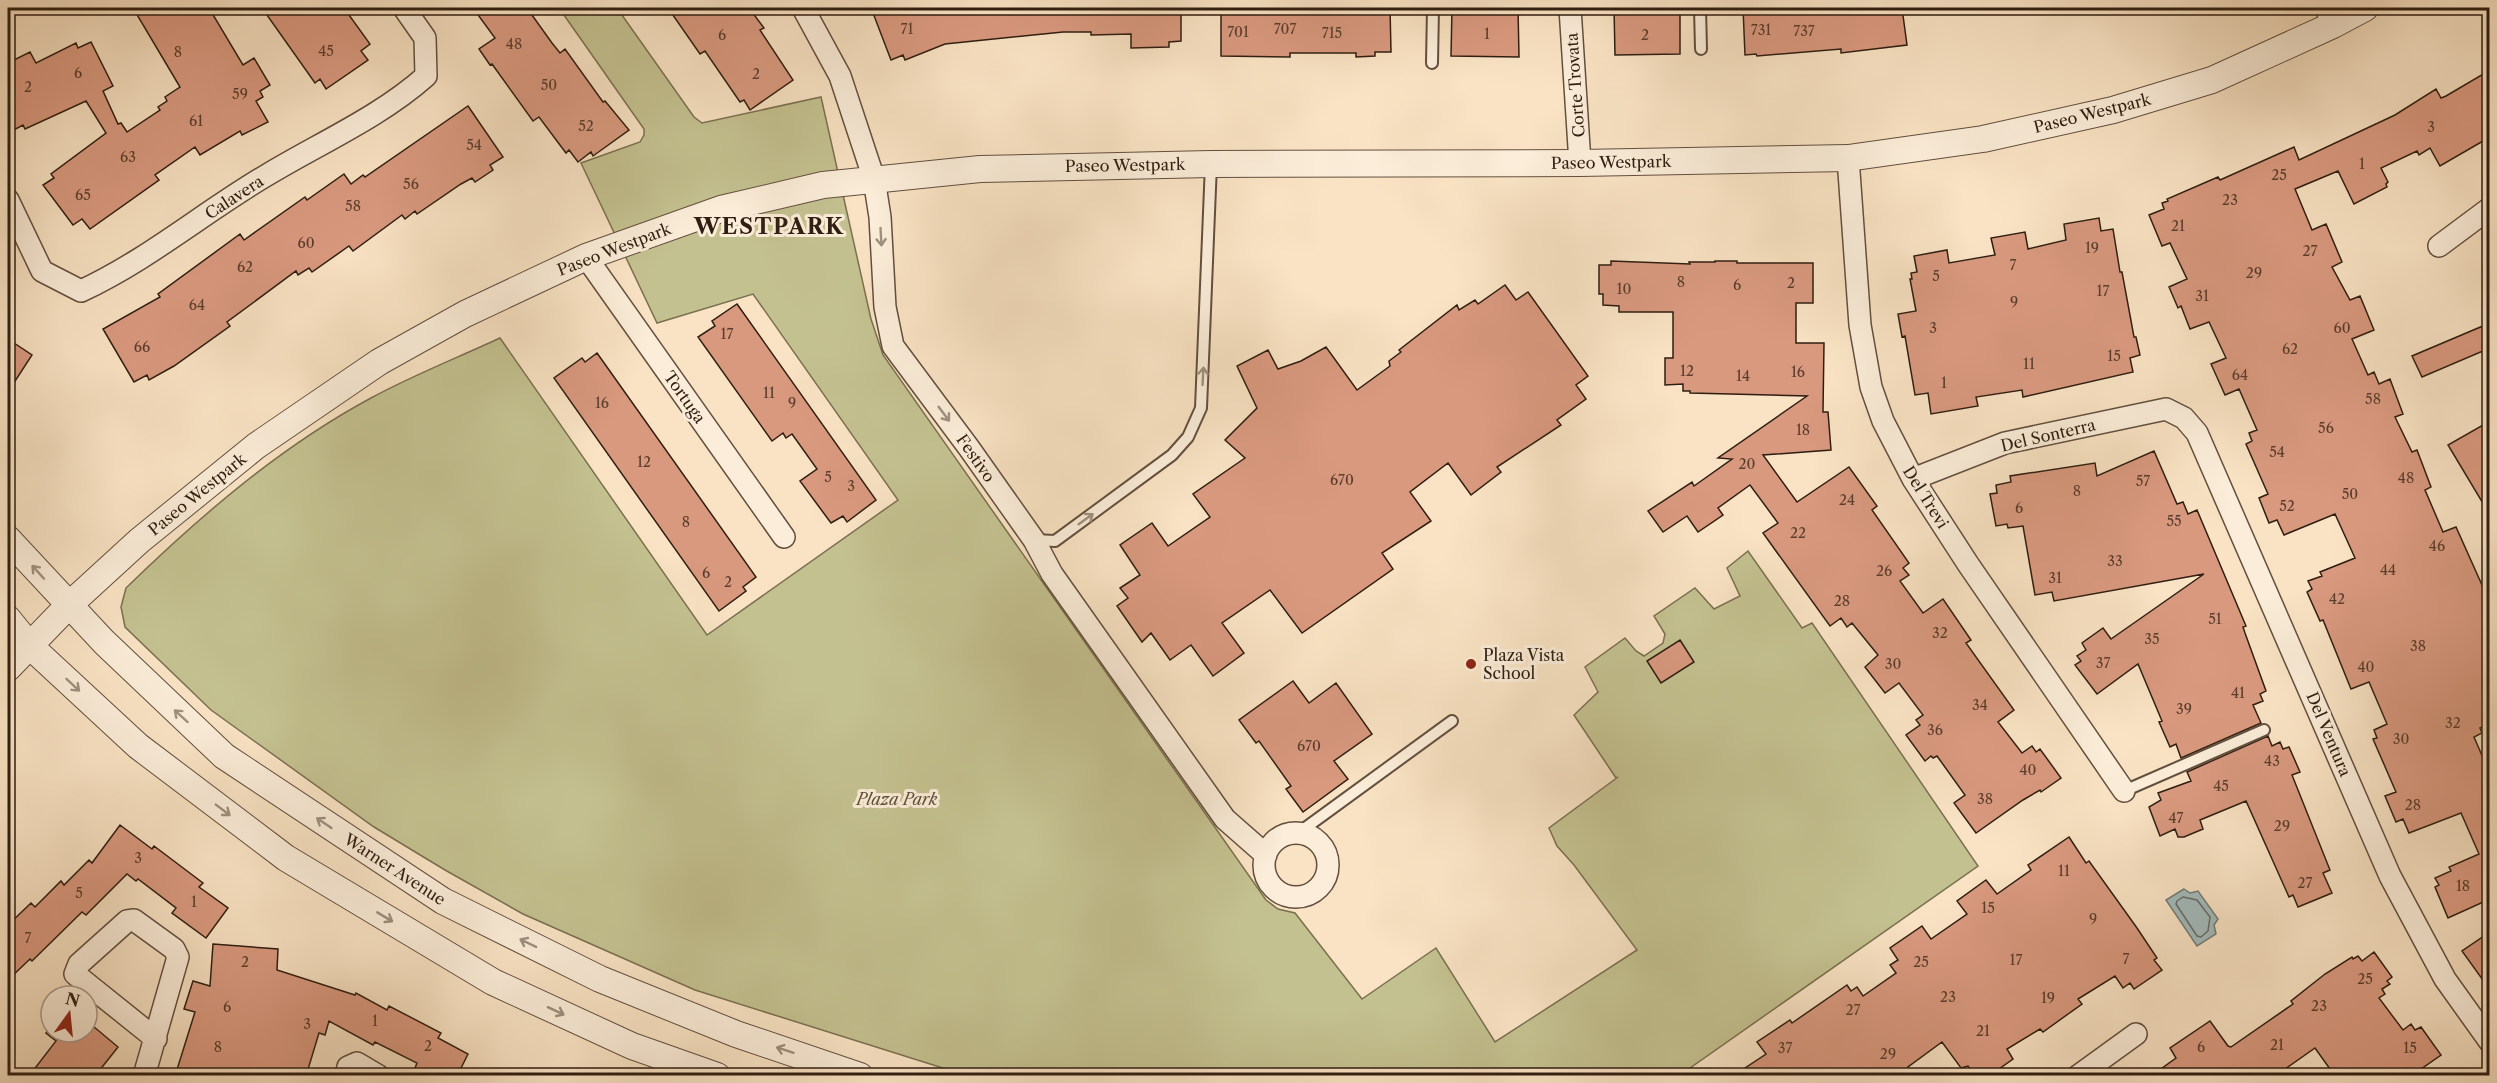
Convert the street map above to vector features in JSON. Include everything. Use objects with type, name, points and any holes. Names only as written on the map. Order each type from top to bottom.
[{"type":"street","name":"Calavera","points":[[8,200],[42,271],[81,291],[111,278],[266,176],[402,98],[426,76],[425,38],[404,8]]},
{"type":"street","name":"Festivo","points":[[803,8],[840,76],[874,179],[880,217],[885,307],[893,346],[1034,540],[1058,583],[1225,819],[1245,839],[1266,855]]},
{"type":"street","name":"Corte Trovata","points":[[1570,8],[1580,163]]},
{"type":"street","name":"Paseo Westpark","points":[[8,668],[68,606],[139,541],[256,446],[379,362],[465,314],[586,257],[721,209],[823,185],[980,169],[1211,164],[1580,163],[1848,158],[1983,139],[2113,110],[2212,80],[2329,16],[2365,8]]},
{"type":"street","name":"Del Trevi","points":[[1848,158],[1860,325],[1870,387],[1883,421],[1913,478],[1981,583],[2124,791]]},
{"type":"street","points":[[2439,246],[2490,208]]},
{"type":"street","name":"Tortuga","points":[[586,257],[784,537]]},
{"type":"street","name":"Del Sonterra","points":[[1913,478],[2005,443],[2166,409],[2184,418]]},
{"type":"street","name":"Del Ventura","points":[[2184,418],[2197,433],[2390,876],[2445,979],[2490,1042]]},
{"type":"street","name":"Warner Avenue","points":[[8,539],[68,606],[224,756],[442,901],[600,979],[736,1034],[861,1076]]},
{"type":"street","points":[[8,619],[30,646],[138,746],[286,858],[493,982],[632,1046],[717,1076]]},
{"type":"street","points":[[1297,834],[1307,835],[1315,840],[1327,856],[1326,876],[1321,886],[1312,893],[1302,897],[1291,897],[1272,886],[1266,877],[1264,866],[1266,855],[1278,839],[1297,834]]},
{"type":"street","points":[[144,1076],[156,1039],[178,957],[174,949],[134,920],[127,921],[79,964],[75,974],[156,1039]]},
{"type":"street","points":[[2078,1076],[2136,1034]]},
{"type":"street","points":[[345,1076],[348,1067],[357,1063],[379,1076]]},
{"type":"lane","points":[[1432,63],[1433,8]]},
{"type":"lane","points":[[1700,8],[1701,49]]},
{"type":"lane","points":[[1034,540],[1054,541],[1172,455],[1188,437],[1201,408],[1211,164]]},
{"type":"lane","points":[[1297,834],[1452,721]]},
{"type":"lane","points":[[2124,791],[2264,730]]},
{"type":"green space","name":"Plaza Park","points":[[559,8],[617,8],[694,117],[702,123],[821,97],[871,319],[883,355],[1266,900],[1278,909],[1295,913],[1362,999],[1436,948],[1495,1042],[1637,950],[1574,865],[1557,846],[1549,828],[1618,777],[1616,778],[1574,715],[1598,692],[1585,667],[1625,638],[1636,651],[1644,656],[1663,643],[1665,634],[1654,616],[1695,588],[1714,609],[1740,596],[1727,568],[1748,551],[1802,628],[1812,623],[1978,866],[1680,1075],[965,1075],[695,990],[523,914],[445,870],[374,827],[211,710],[125,627],[121,607],[126,588],[242,484],[337,417],[419,374],[500,338],[707,635],[898,500],[753,294],[657,323],[581,163],[640,142],[644,129]]},
{"type":"water","points":[[2184,889],[2190,893],[2198,891],[2218,919],[2214,925],[2216,934],[2197,946],[2166,900]]},
{"type":"building","points":[[133,8],[209,8],[243,65],[254,58],[270,85],[260,91],[263,97],[256,101],[268,122],[242,135],[240,131],[200,155],[195,147],[155,175],[159,180],[90,229],[82,219],[73,225],[43,185],[54,178],[51,174],[106,133],[86,101],[25,129],[23,125],[8,133],[8,63],[30,52],[36,63],[76,43],[78,48],[91,42],[113,86],[103,91],[118,124],[121,123],[127,132],[160,110],[158,107],[167,101],[165,97],[180,87]]},
{"type":"building","points":[[262,8],[344,8],[370,44],[361,51],[368,60],[326,89],[320,79],[315,83]]},
{"type":"building","points":[[473,8],[527,8],[560,53],[565,49],[603,102],[605,101],[629,130],[593,156],[591,152],[578,162],[569,150],[566,153],[539,117],[533,121],[479,49],[495,38]]},
{"type":"building","points":[[668,8],[749,8],[764,28],[760,30],[793,80],[750,110],[744,100],[740,102],[705,51],[700,54]]},
{"type":"building","points":[[887,8],[1181,8],[1181,41],[1169,42],[1169,47],[1131,48],[1131,34],[1091,35],[1091,32],[1063,32],[945,44],[905,60],[903,55],[891,60],[873,13]]},
{"type":"building","points":[[1225,8],[1390,8],[1391,52],[1375,52],[1375,56],[1356,57],[1356,53],[1290,53],[1290,57],[1221,56],[1221,12],[1225,12]]},
{"type":"building","points":[[1452,8],[1518,8],[1519,57],[1451,56]]},
{"type":"building","points":[[1614,8],[1680,8],[1680,54],[1615,55]]},
{"type":"building","points":[[1743,8],[1902,8],[1907,45],[1841,53],[1841,49],[1745,55]]},
{"type":"building","points":[[2490,70],[2490,137],[2440,166],[2430,148],[2419,155],[2417,151],[2381,168],[2388,182],[2387,187],[2354,204],[2338,171],[2295,189],[2312,230],[2326,224],[2342,262],[2332,267],[2350,300],[2360,296],[2374,330],[2352,339],[2368,375],[2374,372],[2379,384],[2390,379],[2403,414],[2395,417],[2412,452],[2417,450],[2431,487],[2425,490],[2443,532],[2456,527],[2490,603],[2490,724],[2480,728],[2482,733],[2474,737],[2490,774],[2490,899],[2448,918],[2435,887],[2439,885],[2435,878],[2451,871],[2449,867],[2479,854],[2461,813],[2409,833],[2403,819],[2396,822],[2385,796],[2396,792],[2373,739],[2377,738],[2374,730],[2387,724],[2369,682],[2351,689],[2323,620],[2320,621],[2307,592],[2312,589],[2308,581],[2322,576],[2320,572],[2355,558],[2335,514],[2284,535],[2277,520],[2269,523],[2259,498],[2268,494],[2246,444],[2252,441],[2249,433],[2257,430],[2239,389],[2225,395],[2211,364],[2226,358],[2209,322],[2190,329],[2181,306],[2178,308],[2169,287],[2187,279],[2170,243],[2162,246],[2149,215],[2164,209],[2162,203],[2168,201],[2167,199],[2218,177],[2220,180],[2294,147],[2299,160],[2395,115],[2436,89],[2441,98]]},
{"type":"building","points":[[468,106],[503,157],[490,165],[493,170],[475,182],[472,178],[461,184],[417,214],[415,211],[405,219],[402,215],[353,251],[349,246],[312,272],[309,268],[298,275],[296,271],[227,322],[230,326],[174,366],[149,380],[147,375],[134,382],[103,329],[160,297],[158,294],[240,234],[244,240],[305,197],[307,200],[344,174],[351,184],[363,175],[365,177]]},
{"type":"building","points":[[2099,218],[2101,231],[2113,229],[2120,272],[2122,272],[2134,337],[2136,337],[2140,355],[2130,358],[2133,372],[2023,397],[2022,390],[1976,397],[1978,406],[1931,414],[1928,393],[1915,395],[1905,336],[1902,337],[1898,314],[1916,311],[1910,279],[1912,279],[1911,273],[1917,272],[1914,256],[1947,250],[1949,263],[1995,255],[1991,238],[2025,232],[2028,249],[2066,240],[2064,224]]},
{"type":"building","points":[[1611,261],[1690,264],[1689,262],[1715,261],[1813,263],[1813,303],[1796,303],[1796,343],[1824,343],[1823,412],[1828,412],[1831,450],[1763,455],[1797,502],[1849,467],[1877,506],[1872,510],[1909,563],[1903,568],[1909,575],[1900,581],[1923,613],[1943,599],[1971,640],[1966,643],[2014,710],[1998,722],[2022,753],[2032,746],[2036,752],[2040,749],[2061,778],[2041,792],[2040,790],[2023,800],[1976,833],[1954,803],[1965,795],[1937,756],[1933,758],[1931,756],[1925,761],[1906,735],[1920,725],[1916,720],[1923,715],[1899,683],[1885,693],[1865,667],[1878,655],[1852,623],[1847,627],[1841,618],[1830,626],[1763,533],[1778,523],[1750,485],[1718,508],[1723,515],[1698,532],[1687,516],[1663,532],[1648,511],[1692,482],[1694,486],[1732,459],[1718,458],[1807,396],[1690,393],[1690,391],[1683,391],[1683,384],[1665,385],[1665,358],[1673,358],[1673,312],[1619,312],[1619,306],[1603,305],[1603,294],[1599,294],[1599,265],[1611,265]]},
{"type":"building","points":[[1505,285],[1516,300],[1528,292],[1588,376],[1576,385],[1586,399],[1557,420],[1561,425],[1497,467],[1501,472],[1471,495],[1448,463],[1410,492],[1431,521],[1382,553],[1393,569],[1302,633],[1270,590],[1222,623],[1244,653],[1213,676],[1191,645],[1170,660],[1151,633],[1142,642],[1117,606],[1128,598],[1120,588],[1140,575],[1120,545],[1152,523],[1168,546],[1210,517],[1193,494],[1245,458],[1225,440],[1257,408],[1237,366],[1268,350],[1278,369],[1301,361],[1326,347],[1357,390],[1390,366],[1389,361],[1401,352],[1399,350],[1457,305],[1459,310],[1475,300],[1478,304]]},
{"type":"building","points":[[737,304],[876,500],[847,522],[843,516],[831,523],[800,481],[817,469],[792,434],[786,438],[783,433],[772,441],[698,337],[715,326],[712,321]]},
{"type":"building","points":[[2490,323],[2490,348],[2422,377],[2412,356]]},
{"type":"building","points":[[8,339],[32,355],[8,392]]},
{"type":"building","points":[[597,353],[756,577],[743,587],[746,591],[719,611],[554,378],[582,358],[585,362]]},
{"type":"building","points":[[2490,421],[2490,515],[2448,445]]},
{"type":"building","points":[[2154,451],[2177,504],[2183,502],[2188,514],[2197,510],[2246,626],[2243,627],[2266,691],[2260,694],[2263,701],[2253,705],[2261,723],[2181,758],[2176,744],[2170,747],[2159,722],[2162,721],[2138,664],[2097,694],[2075,665],[2081,661],[2077,656],[2086,650],[2082,643],[2103,628],[2111,639],[2204,574],[2054,601],[2052,592],[2035,595],[2023,526],[2008,528],[2007,524],[1996,526],[1990,494],[1997,493],[1996,485],[2011,482],[2010,476],[2095,463],[2097,476]]},
{"type":"building","points":[[1680,640],[1694,662],[1661,683],[1647,661]]},
{"type":"building","points":[[1293,681],[1309,703],[1336,683],[1372,734],[1334,761],[1348,779],[1303,812],[1286,789],[1291,786],[1259,741],[1256,743],[1239,720]]},
{"type":"building","points":[[2268,736],[2272,746],[2280,742],[2283,749],[2289,747],[2300,772],[2292,775],[2330,870],[2323,873],[2332,893],[2298,907],[2293,895],[2289,897],[2246,801],[2200,820],[2203,829],[2184,837],[2178,837],[2175,829],[2160,836],[2149,807],[2161,800],[2158,793],[2191,781],[2187,772]]},
{"type":"building","points":[[120,825],[152,849],[154,846],[203,883],[199,887],[228,908],[206,938],[172,913],[176,908],[138,879],[136,881],[127,874],[86,915],[82,912],[32,961],[30,959],[8,980],[8,925],[31,903],[35,907],[61,881],[64,885],[89,860],[92,863]]},
{"type":"building","points":[[2069,837],[2086,863],[2089,861],[2137,928],[2157,958],[2154,960],[2162,970],[2134,989],[2130,983],[2123,988],[2115,976],[2078,999],[2082,1004],[2043,1032],[2040,1029],[2007,1049],[2013,1059],[1989,1076],[1975,1076],[1968,1066],[1961,1068],[1942,1042],[1908,1067],[1915,1076],[1733,1076],[1766,1054],[1757,1042],[1790,1020],[1792,1023],[1847,985],[1851,991],[1857,987],[1863,996],[1896,973],[1890,965],[1898,960],[1890,948],[1922,926],[1931,939],[1967,914],[1957,901],[1986,880],[1997,894],[2031,870],[2028,865]]},
{"type":"building","points":[[2490,932],[2490,990],[2462,951]]},
{"type":"building","points":[[213,944],[278,949],[277,970],[355,995],[356,993],[387,1010],[389,1006],[441,1033],[438,1038],[468,1054],[457,1076],[429,1076],[415,1068],[417,1063],[375,1042],[373,1045],[329,1021],[325,1035],[319,1033],[306,1076],[175,1076],[195,1012],[184,1009],[193,981],[210,986]]},
{"type":"building","points":[[2374,952],[2392,977],[2387,981],[2390,984],[2382,989],[2385,994],[2379,998],[2403,1030],[2411,1024],[2415,1030],[2421,1027],[2441,1055],[2411,1076],[2335,1076],[2315,1048],[2275,1076],[2151,1076],[2176,1058],[2170,1048],[2210,1021],[2231,1047],[2293,1004],[2291,1001],[2325,974],[2352,957],[2353,959],[2358,956],[2362,961]]},
{"type":"building","points":[[99,1031],[118,1047],[95,1076],[29,1076],[54,1044],[99,1044]]},
{"type":"place","name":"Plaza Vista School","points":[[1471,664]]},
{"type":"district","name":"WESTPARK","points":[[769,226]]}]
